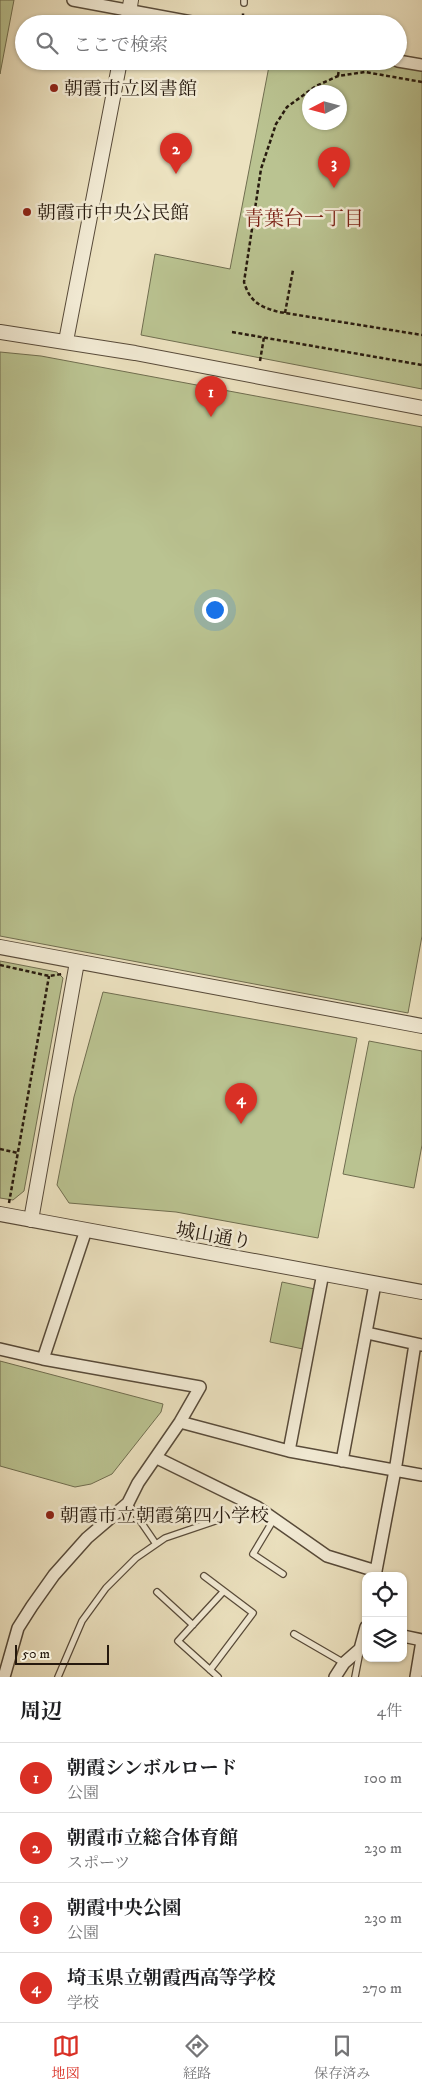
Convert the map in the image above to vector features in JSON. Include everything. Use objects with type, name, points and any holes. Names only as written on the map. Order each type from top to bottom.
[{"type":"street","points":[[73,0],[151,15]]},
{"type":"street","points":[[407,63],[422,66]]},
{"type":"street","points":[[66,341],[118,70]]},
{"type":"street","points":[[0,332],[66,341],[422,408]]},
{"type":"street","points":[[0,947],[422,1026]]},
{"type":"street","points":[[31,1220],[77,962]]},
{"type":"street","name":"城山通り","points":[[4,1209],[31,1220],[422,1292]]},
{"type":"street","points":[[43,1359],[86,1230]]},
{"type":"street","points":[[290,1451],[323,1273]]},
{"type":"street","points":[[342,1461],[375,1284]]},
{"type":"street","points":[[367,1333],[418,1344],[376,1572]]},
{"type":"street","points":[[0,1349],[43,1359],[200,1387],[157,1458],[138,1483],[128,1503],[87,1538],[54,1575],[32,1606],[18,1628],[4,1677]]},
{"type":"street","points":[[180,1422],[290,1451],[422,1475]]},
{"type":"street","points":[[157,1458],[257,1507],[327,1556],[373,1572]]},
{"type":"street","points":[[407,1637],[422,1640],[416,1677]]},
{"type":"street","points":[[335,1677],[344,1663],[360,1649],[362,1642]]},
{"type":"lane","points":[[128,1503],[156,1544]]},
{"type":"lane","points":[[274,1519],[252,1554],[283,1574]]},
{"type":"lane","points":[[58,1677],[82,1621],[106,1588],[136,1558],[165,1538],[218,1520]]},
{"type":"lane","points":[[204,1576],[253,1613],[210,1670]]},
{"type":"lane","points":[[157,1592],[192,1625]]},
{"type":"lane","points":[[218,1677],[178,1641],[223,1592]]},
{"type":"lane","points":[[294,1634],[344,1663]]},
{"type":"lane","points":[[355,1677],[360,1649]]},
{"type":"path","points":[[243,15],[244,1]]},
{"type":"path","points":[[338,76],[339,70]]},
{"type":"path","points":[[422,82],[365,72],[338,76],[316,86],[287,107],[276,124],[261,169],[244,282],[252,300],[261,307],[284,313],[422,335]]},
{"type":"path","points":[[284,313],[293,270]]},
{"type":"path","points":[[232,332],[422,365]]},
{"type":"path","points":[[260,362],[264,337]]},
{"type":"path","points":[[0,965],[49,976],[65,974]]},
{"type":"path","points":[[4,1209],[18,1153],[49,976]]},
{"type":"path","points":[[0,1149],[18,1153]]},
{"type":"green space","points":[[0,0],[14,0],[0,74]]},
{"type":"green space","points":[[407,67],[422,70],[422,389],[141,335],[155,254],[230,269],[268,70],[407,70]]},
{"type":"green space","points":[[0,352],[41,356],[422,427],[422,936],[408,1013],[0,936]]},
{"type":"green space","points":[[0,961],[57,972],[63,978],[24,1191],[13,1200],[0,1198]]},
{"type":"green space","points":[[103,992],[357,1038],[318,1238],[176,1212],[69,1203],[57,1185],[74,1097]]},
{"type":"green space","points":[[369,1041],[422,1051],[422,1145],[414,1188],[343,1174]]},
{"type":"green space","points":[[282,1282],[315,1289],[303,1349],[270,1342]]},
{"type":"green space","points":[[0,1361],[163,1404],[161,1412],[112,1474],[91,1484],[75,1487],[0,1466]]},
{"type":"place","name":"朝霞市立図書館","points":[[54,88]]},
{"type":"place","name":"朝霞市立総合体育館","points":[[176,174]]},
{"type":"place","name":"朝霞中央公園","points":[[334,188]]},
{"type":"place","name":"朝霞市中央公民館","points":[[27,212]]},
{"type":"place","name":"朝霞シンボルロード","points":[[211,417]]},
{"type":"place","name":"埼玉県立朝霞西高等学校","points":[[241,1124]]},
{"type":"place","name":"朝霞市立朝霞第四小学校","points":[[50,1515]]},
{"type":"district","name":"青葉台一丁目","points":[[304,218]]}]
